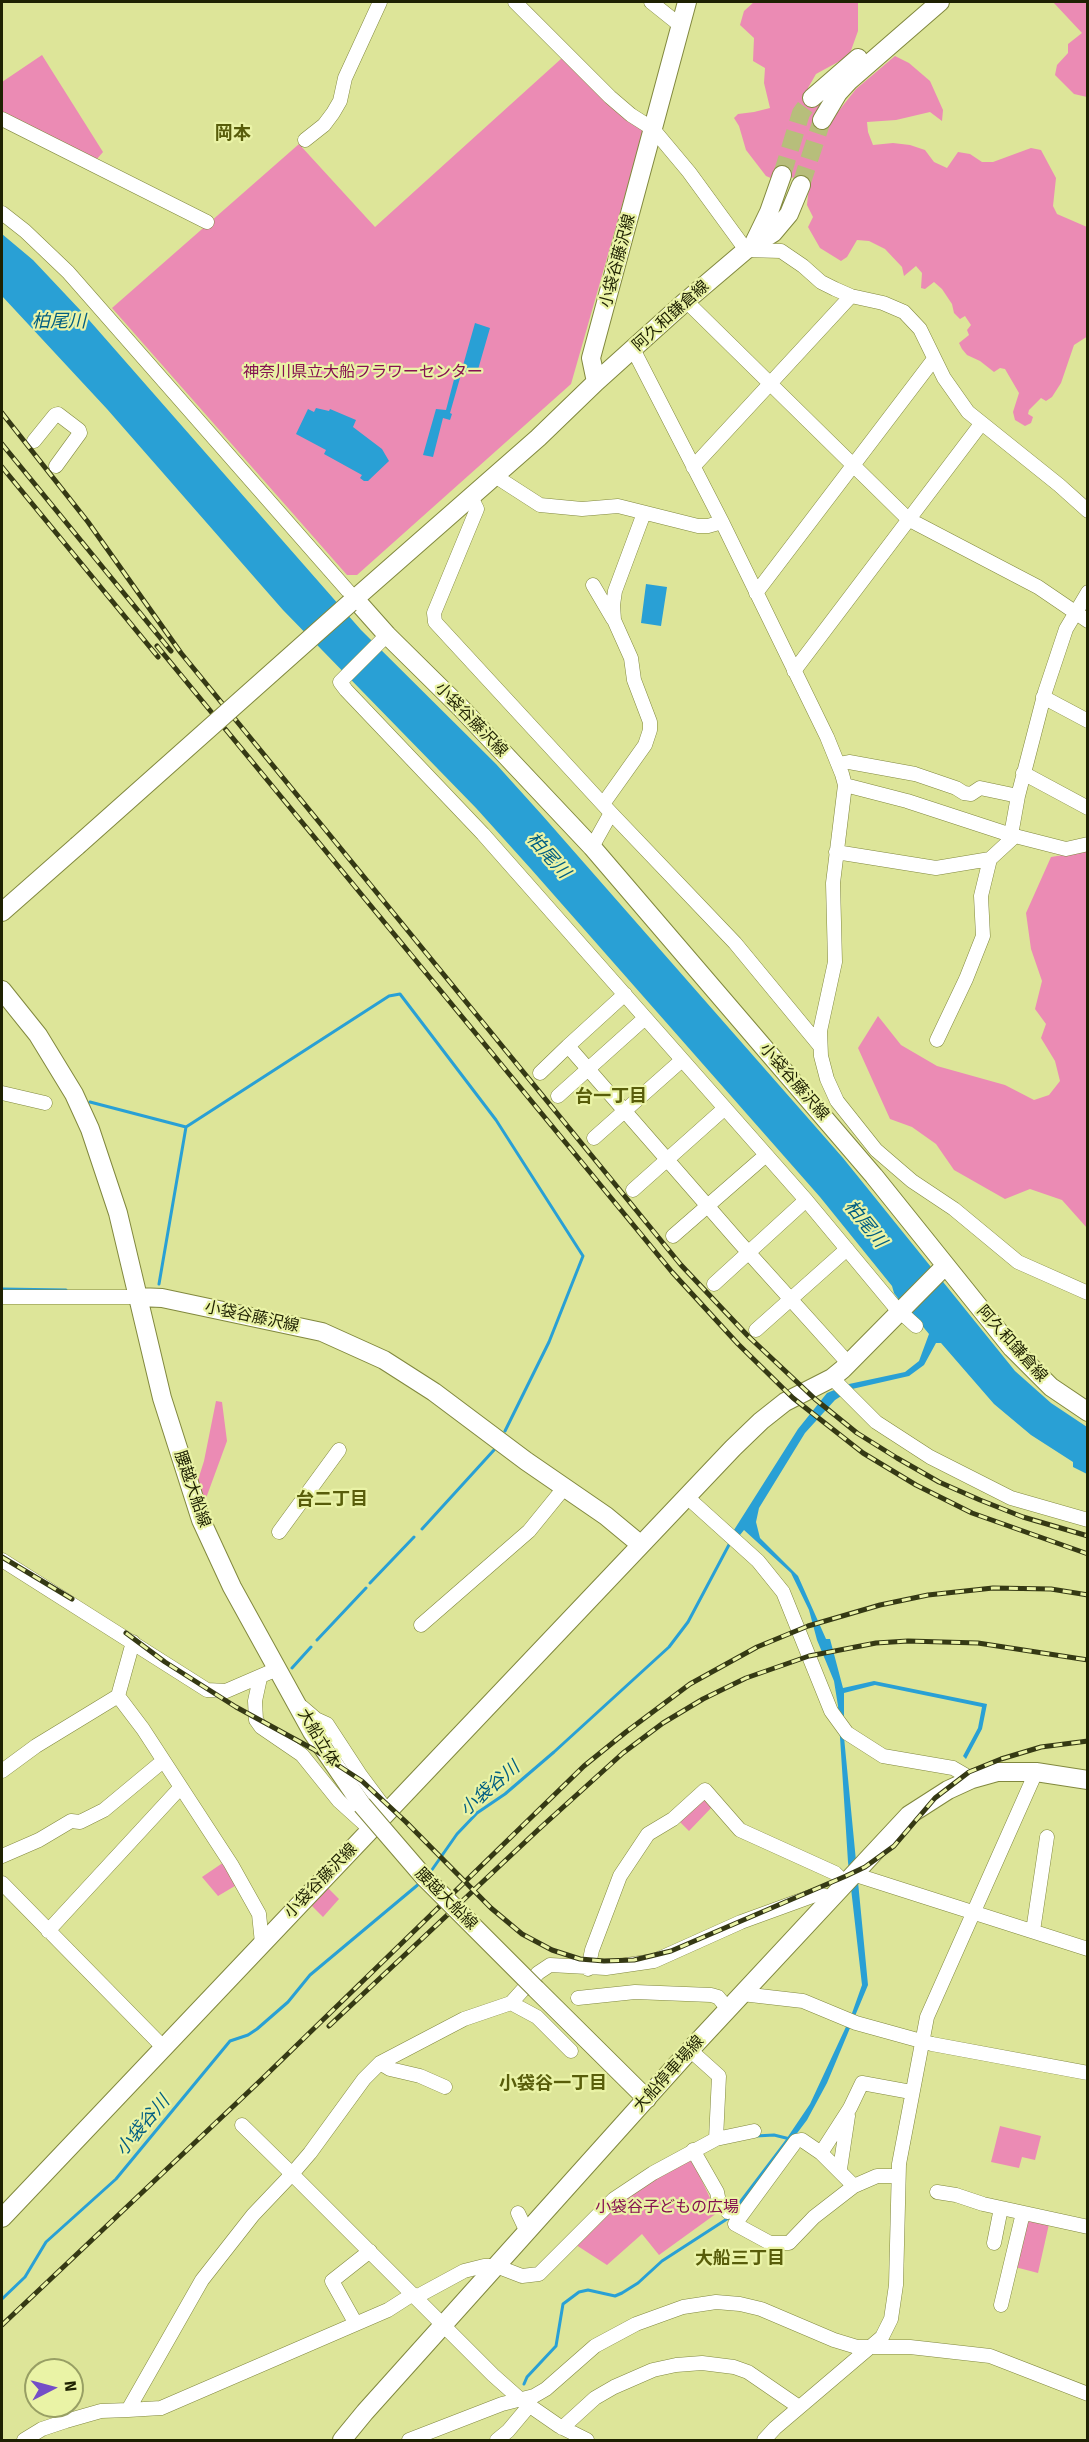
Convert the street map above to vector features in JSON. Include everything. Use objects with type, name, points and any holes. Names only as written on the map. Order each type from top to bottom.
[{"type":"main road","name":"小袋谷藤沢線","points":[[596,382],[591,358],[687,2]]},
{"type":"main road","points":[[822,120],[838,93],[849,81],[940,2]]},
{"type":"main road","points":[[812,98],[859,57],[909,27]]},
{"type":"main road","name":"阿久和鎌倉線","points":[[749,247],[773,203],[782,175]]},
{"type":"main road","name":"阿久和鎌倉線","points":[[596,382],[749,247],[773,233],[789,214],[801,185]]},
{"type":"main road","points":[[2,912],[495,476],[596,382]]},
{"type":"main road","name":"小袋谷藤沢線","points":[[2,2218],[387,1811],[761,1421],[785,1402],[840,1386],[849,1364],[945,1266],[874,1176],[592,847],[461,708],[385,637],[353,601]]},
{"type":"main road","points":[[2,990],[38,1035],[74,1094],[90,1129],[118,1213],[138,1297]]},
{"type":"main road","name":"阿久和鎌倉線","points":[[945,1266],[1030,1368],[1051,1387],[1088,1412]]},
{"type":"main road","name":"小袋谷藤沢線","points":[[138,1297],[162,1298],[322,1332],[345,1341],[409,1374],[564,1488],[606,1516],[641,1545]]},
{"type":"main road","name":"腰越大船線","points":[[138,1297],[162,1398],[194,1500],[232,1587],[277,1669]]},
{"type":"main road","name":"大船立体","points":[[277,1669],[325,1753],[362,1804]]},
{"type":"main road","name":"大船停車場線","points":[[342,2440],[690,2050],[909,1815],[927,1802],[972,1779],[997,1772],[1036,1772],[1088,1780]]},
{"type":"main road","name":"腰越大船線","points":[[362,1804],[424,1877],[646,2099]]},
{"type":"street","points":[[305,140],[324,125],[340,101],[345,78],[380,2]]},
{"type":"street","points":[[515,2],[610,98],[653,129],[749,247],[781,251],[821,282],[851,296],[883,303],[904,312],[920,329],[934,359],[968,412],[1088,511]]},
{"type":"street","points":[[651,2],[681,26]]},
{"type":"street","points":[[2,119],[207,222]]},
{"type":"street","points":[[2,213],[25,231],[68,272],[353,601]]},
{"type":"street","points":[[693,467],[851,296]]},
{"type":"street","points":[[686,301],[908,519],[1038,587],[1075,615],[1088,621]]},
{"type":"street","points":[[633,349],[722,522],[839,764],[845,785],[832,883],[835,962],[820,1031],[820,1046],[826,1079],[837,1101],[887,1161],[954,1209],[1018,1262],[1088,1293]]},
{"type":"street","points":[[756,593],[934,359]]},
{"type":"street","points":[[34,441],[58,414],[79,430],[80,433],[56,466]]},
{"type":"street","points":[[794,671],[981,424]]},
{"type":"street","points":[[495,476],[540,505],[582,509],[618,506],[698,526],[722,522]]},
{"type":"street","points":[[471,497],[477,509],[434,612],[435,622],[735,943],[820,1046]]},
{"type":"street","points":[[614,620],[613,605],[618,584],[644,513]]},
{"type":"street","points":[[592,847],[607,808],[645,745],[650,730],[650,722],[634,680],[631,657],[614,620],[593,585],[608,589],[618,584]]},
{"type":"street","points":[[937,1040],[966,979],[983,936],[981,896],[990,859],[1013,836],[1017,796],[1043,697],[1066,629],[1088,592]]},
{"type":"street","points":[[385,637],[340,682],[346,690],[483,834],[806,1200],[900,1311],[916,1326]]},
{"type":"street","points":[[1043,697],[1088,721]]},
{"type":"street","points":[[839,764],[849,762],[915,774],[964,793],[971,794],[980,788],[1017,796]]},
{"type":"street","points":[[1023,773],[1088,808]]},
{"type":"street","points":[[845,785],[907,801],[1013,836],[1066,849],[1088,844]]},
{"type":"street","points":[[836,852],[936,868],[990,859]]},
{"type":"street","points":[[540,1073],[625,994]]},
{"type":"street","points":[[558,1096],[645,1018]]},
{"type":"street","points":[[568,1046],[849,1364]]},
{"type":"street","points":[[594,1138],[682,1060]]},
{"type":"street","points":[[2,1093],[45,1103]]},
{"type":"street","points":[[633,1190],[725,1108]]},
{"type":"street","points":[[673,1236],[766,1155]]},
{"type":"street","points":[[874,1176],[887,1161]]},
{"type":"street","points":[[714,1284],[806,1200]]},
{"type":"street","points":[[756,1330],[847,1249]]},
{"type":"street","points":[[2,1297],[138,1297]]},
{"type":"street","points":[[840,1386],[876,1422],[906,1443],[1011,1498],[1088,1520]]},
{"type":"street","points":[[279,1532],[339,1450]]},
{"type":"street","points":[[421,1625],[529,1531],[564,1488]]},
{"type":"street","points":[[687,1497],[758,1561],[783,1592],[796,1620],[816,1678],[828,1703],[847,1732],[883,1756],[953,1768],[972,1779]]},
{"type":"street","points":[[2,1560],[207,1690],[226,1691],[277,1669]]},
{"type":"street","points":[[2,1771],[36,1746],[118,1695],[133,1642]]},
{"type":"street","points":[[260,1678],[255,1701],[256,1720],[261,1727],[302,1755],[339,1801],[370,1830]]},
{"type":"street","points":[[118,1695],[231,1864],[259,1914],[262,1943]]},
{"type":"street","points":[[294,1699],[316,1719],[327,1724],[360,1776],[387,1811]]},
{"type":"street","points":[[2,1856],[39,1840],[71,1821],[80,1822],[104,1810],[163,1761]]},
{"type":"street","points":[[764,2440],[775,2428],[882,2337],[891,2319],[894,2304],[898,2176],[902,2139],[921,2041],[931,2007],[1036,1772]]},
{"type":"street","points":[[48,1931],[180,1788]]},
{"type":"street","points":[[588,1968],[592,1950],[620,1876],[648,1834],[674,1819],[705,1790],[740,1830],[835,1873],[853,1876],[973,1912],[1086,1949],[1088,1934]]},
{"type":"street","points":[[1033,1931],[1047,1837]]},
{"type":"street","points":[[2,1884],[163,2047]]},
{"type":"street","points":[[129,2409],[202,2280],[253,2215],[310,2153],[364,2079],[380,2063],[464,2019],[511,2003],[538,1974],[550,1965],[588,1968],[636,1965],[678,1951],[741,1922],[818,1894],[832,1898]]},
{"type":"street","points":[[578,1998],[635,1992],[711,1995],[718,1997],[728,2009]]},
{"type":"street","points":[[742,1994],[803,2001],[852,2021],[921,2041],[1088,2073]]},
{"type":"street","points":[[511,2003],[537,2017],[571,2051]]},
{"type":"street","points":[[690,2050],[719,2076],[716,2139]]},
{"type":"street","points":[[380,2063],[445,2087]]},
{"type":"street","points":[[821,2153],[850,2108],[862,2084],[911,2092]]},
{"type":"street","points":[[840,2169],[850,2108]]},
{"type":"street","points":[[242,2125],[443,2326],[525,2402],[562,2428],[587,2440]]},
{"type":"street","points":[[24,2440],[42,2429],[101,2411],[161,2408],[388,2310],[464,2271],[484,2266],[496,2266],[522,2276],[539,2274],[614,2199],[693,2150],[716,2139],[754,2131]]},
{"type":"street","points":[[854,2186],[840,2169],[821,2153],[802,2140],[796,2141],[735,2224],[770,2243],[789,2243],[814,2217],[854,2186],[878,2176],[898,2176]]},
{"type":"street","points":[[693,2150],[717,2192],[719,2202],[728,2212]]},
{"type":"street","points":[[937,2192],[956,2194],[1001,2208],[1088,2227]]},
{"type":"street","points":[[994,2243],[1001,2208]]},
{"type":"street","points":[[518,2212],[527,2232]]},
{"type":"street","points":[[1001,2306],[1023,2213]]},
{"type":"street","points":[[356,2324],[332,2281],[370,2251]]},
{"type":"street","points":[[497,2440],[508,2432],[527,2399],[546,2389],[595,2346],[616,2334],[682,2307],[716,2302],[740,2304],[768,2312],[834,2340],[857,2347],[910,2347],[990,2356],[1088,2394]]},
{"type":"street","points":[[562,2428],[595,2398],[614,2387],[653,2370],[676,2365],[702,2363],[734,2367],[748,2372],[800,2407]]},
{"type":"street","points":[[409,2440],[525,2402]]},
{"type":"green space","points":[[754,2],[858,2],[858,31],[849,56],[816,74],[808,88],[819,105],[837,113],[856,89],[895,56],[909,63],[930,81],[943,110],[942,121],[930,112],[896,120],[867,122],[873,145],[893,143],[910,145],[925,150],[934,162],[947,168],[958,152],[970,154],[982,162],[993,162],[1031,148],[1041,150],[1056,178],[1053,206],[1057,214],[1087,227],[1088,336],[1074,345],[1061,383],[1052,397],[1046,401],[1041,398],[1029,410],[1028,414],[1033,417],[1031,423],[1025,426],[1015,420],[1013,412],[1019,393],[1005,369],[1000,368],[994,372],[980,361],[967,355],[962,349],[959,343],[969,335],[967,330],[971,325],[965,316],[960,319],[954,313],[952,304],[942,289],[934,282],[925,289],[921,288],[922,273],[916,266],[904,276],[902,267],[885,249],[869,241],[857,240],[847,257],[841,261],[820,248],[808,227],[813,217],[807,205],[809,185],[797,178],[773,179],[766,176],[746,150],[739,126],[734,118],[738,114],[770,108],[764,83],[765,68],[753,61],[754,38],[740,25],[744,11]]},
{"type":"green space","points":[[1053,2],[1087,2],[1087,97],[1074,94],[1055,75],[1057,65],[1068,53],[1068,44],[1082,33]]},
{"type":"green space","points":[[42,55],[103,152],[97,159],[2,113],[2,82]]},
{"type":"green space","name":"神奈川県立大船フラワーセンター","points":[[562,58],[640,126],[643,132],[571,384],[357,575],[347,575],[112,308],[299,144],[375,227]]},
{"type":"green space","points":[[1087,851],[1087,1228],[1062,1200],[1030,1189],[1005,1199],[954,1170],[936,1144],[912,1127],[890,1119],[858,1048],[878,1016],[901,1045],[937,1066],[1005,1085],[1034,1100],[1049,1095],[1060,1081],[1055,1061],[1041,1038],[1046,1024],[1035,1009],[1042,981],[1031,949],[1026,913],[1051,857]]},
{"type":"green space","points":[[216,1401],[222,1402],[227,1441],[205,1501],[198,1480]]},
{"type":"green space","points":[[705,1797],[713,1806],[689,1831],[678,1820]]},
{"type":"green space","points":[[227,1860],[240,1883],[218,1896],[202,1877]]},
{"type":"green space","points":[[325,1885],[339,1899],[323,1917],[308,1902]]},
{"type":"green space","points":[[1000,2126],[1041,2136],[1035,2160],[1022,2157],[1019,2168],[991,2162]]},
{"type":"green space","name":"小袋谷子どもの広場","points":[[690,2155],[717,2213],[659,2255],[642,2234],[607,2265],[573,2243],[616,2202]]},
{"type":"green space","points":[[1029,2219],[1049,2224],[1038,2273],[1015,2267],[1024,2222]]},
{"type":"water","name":"柏尾川","points":[[2,234],[33,260],[82,312],[361,630],[496,764],[542,815],[843,1158],[1015,1371],[1051,1403],[1087,1427],[1087,1474],[1073,1467],[1073,1462],[1031,1435],[994,1404],[941,1343],[936,1343],[924,1365],[909,1376],[852,1389],[835,1400],[805,1433],[759,1508],[756,1522],[760,1538],[798,1576],[826,1639],[830,1639],[843,1688],[874,1681],[987,1704],[982,1729],[966,1759],[963,1756],[978,1728],[982,1707],[875,1685],[844,1693],[844,1737],[868,1985],[827,2083],[807,2120],[731,2221],[730,2213],[810,2104],[851,2016],[862,1985],[848,1862],[838,1706],[834,1681],[817,1640],[809,1610],[791,1573],[744,1530],[732,1545],[727,1541],[798,1429],[827,1393],[849,1384],[905,1372],[919,1361],[929,1334],[915,1317],[911,1316],[894,1293],[892,1286],[820,1197],[531,869],[476,808],[283,610],[107,409],[2,296]]},
{"type":"water","points":[[475,323],[490,328],[477,373],[462,371],[450,420],[443,418],[433,457],[423,455],[436,409],[446,410],[457,368],[462,369]]},
{"type":"water","points":[[316,408],[329,411],[330,409],[356,420],[353,427],[382,449],[389,461],[368,481],[364,481],[360,478],[362,475],[324,454],[326,450],[296,434],[308,409],[314,412]]},
{"type":"water","points":[[646,584],[667,587],[661,626],[641,623]]},
{"type":"waterway","points":[[90,1102],[186,1127],[389,996],[400,994],[496,1120],[583,1256],[549,1342],[505,1431]]},
{"type":"waterway","points":[[159,1284],[186,1127]]},
{"type":"waterway","points":[[2,1289],[66,1290]]},
{"type":"waterway","points":[[422,1529],[494,1450]]},
{"type":"waterway","points":[[370,1583],[414,1537]]},
{"type":"waterway","name":"小袋谷川","points":[[429,1874],[457,1834],[477,1813],[505,1794],[554,1752],[669,1647],[688,1622],[731,1541]]},
{"type":"waterway","points":[[317,1640],[366,1588]]},
{"type":"waterway","points":[[292,1668],[311,1647]]},
{"type":"waterway","name":"小袋谷川","points":[[2,2299],[25,2277],[46,2242],[116,2179],[230,2041],[248,2035],[257,2029],[288,2002],[310,1975],[420,1883]]},
{"type":"waterway","points":[[756,2136],[774,2135],[790,2139]]},
{"type":"waterway","points":[[524,2384],[527,2377],[556,2346],[563,2304],[579,2292],[588,2290],[615,2296],[622,2293],[638,2283],[662,2261],[730,2217]]},
{"type":"tunnel","points":[[782,175],[801,113],[812,98]]},
{"type":"tunnel","points":[[801,185],[822,120]]},
{"type":"railway","points":[[2,413],[88,522],[181,653],[681,1265],[748,1336],[815,1399],[857,1433],[897,1458],[939,1482],[980,1500],[1023,1517],[1088,1536]]},
{"type":"railway","points":[[2,444],[171,651]]},
{"type":"railway","points":[[2,467],[158,657]]},
{"type":"railway","points":[[157,646],[672,1272],[738,1344],[793,1398],[863,1453],[916,1485],[972,1513],[1088,1554]]},
{"type":"railway","points":[[2,1557],[72,1599]]},
{"type":"railway","points":[[2,2325],[261,2080],[584,1766],[690,1684],[757,1647],[808,1626],[880,1605],[928,1595],[993,1588],[1051,1589],[1088,1595]]},
{"type":"railway","points":[[126,1633],[165,1662],[236,1707],[313,1749],[362,1781],[491,1908],[522,1934],[552,1950],[580,1959],[634,1960],[671,1951],[846,1876],[865,1867],[894,1846],[935,1798],[969,1772],[1041,1747],[1088,1741]]},
{"type":"railway","points":[[329,2026],[623,1753],[663,1723],[703,1699],[746,1678],[809,1656],[876,1643],[908,1641],[978,1643],[1088,1660]]},
{"type":"district","name":"岡本","points":[[233,134]]},
{"type":"district","name":"台一丁目","points":[[611,1097]]},
{"type":"district","name":"台二丁目","points":[[332,1500]]},
{"type":"district","name":"小袋谷一丁目","points":[[553,2084]]},
{"type":"district","name":"大船三丁目","points":[[740,2259]]}]
